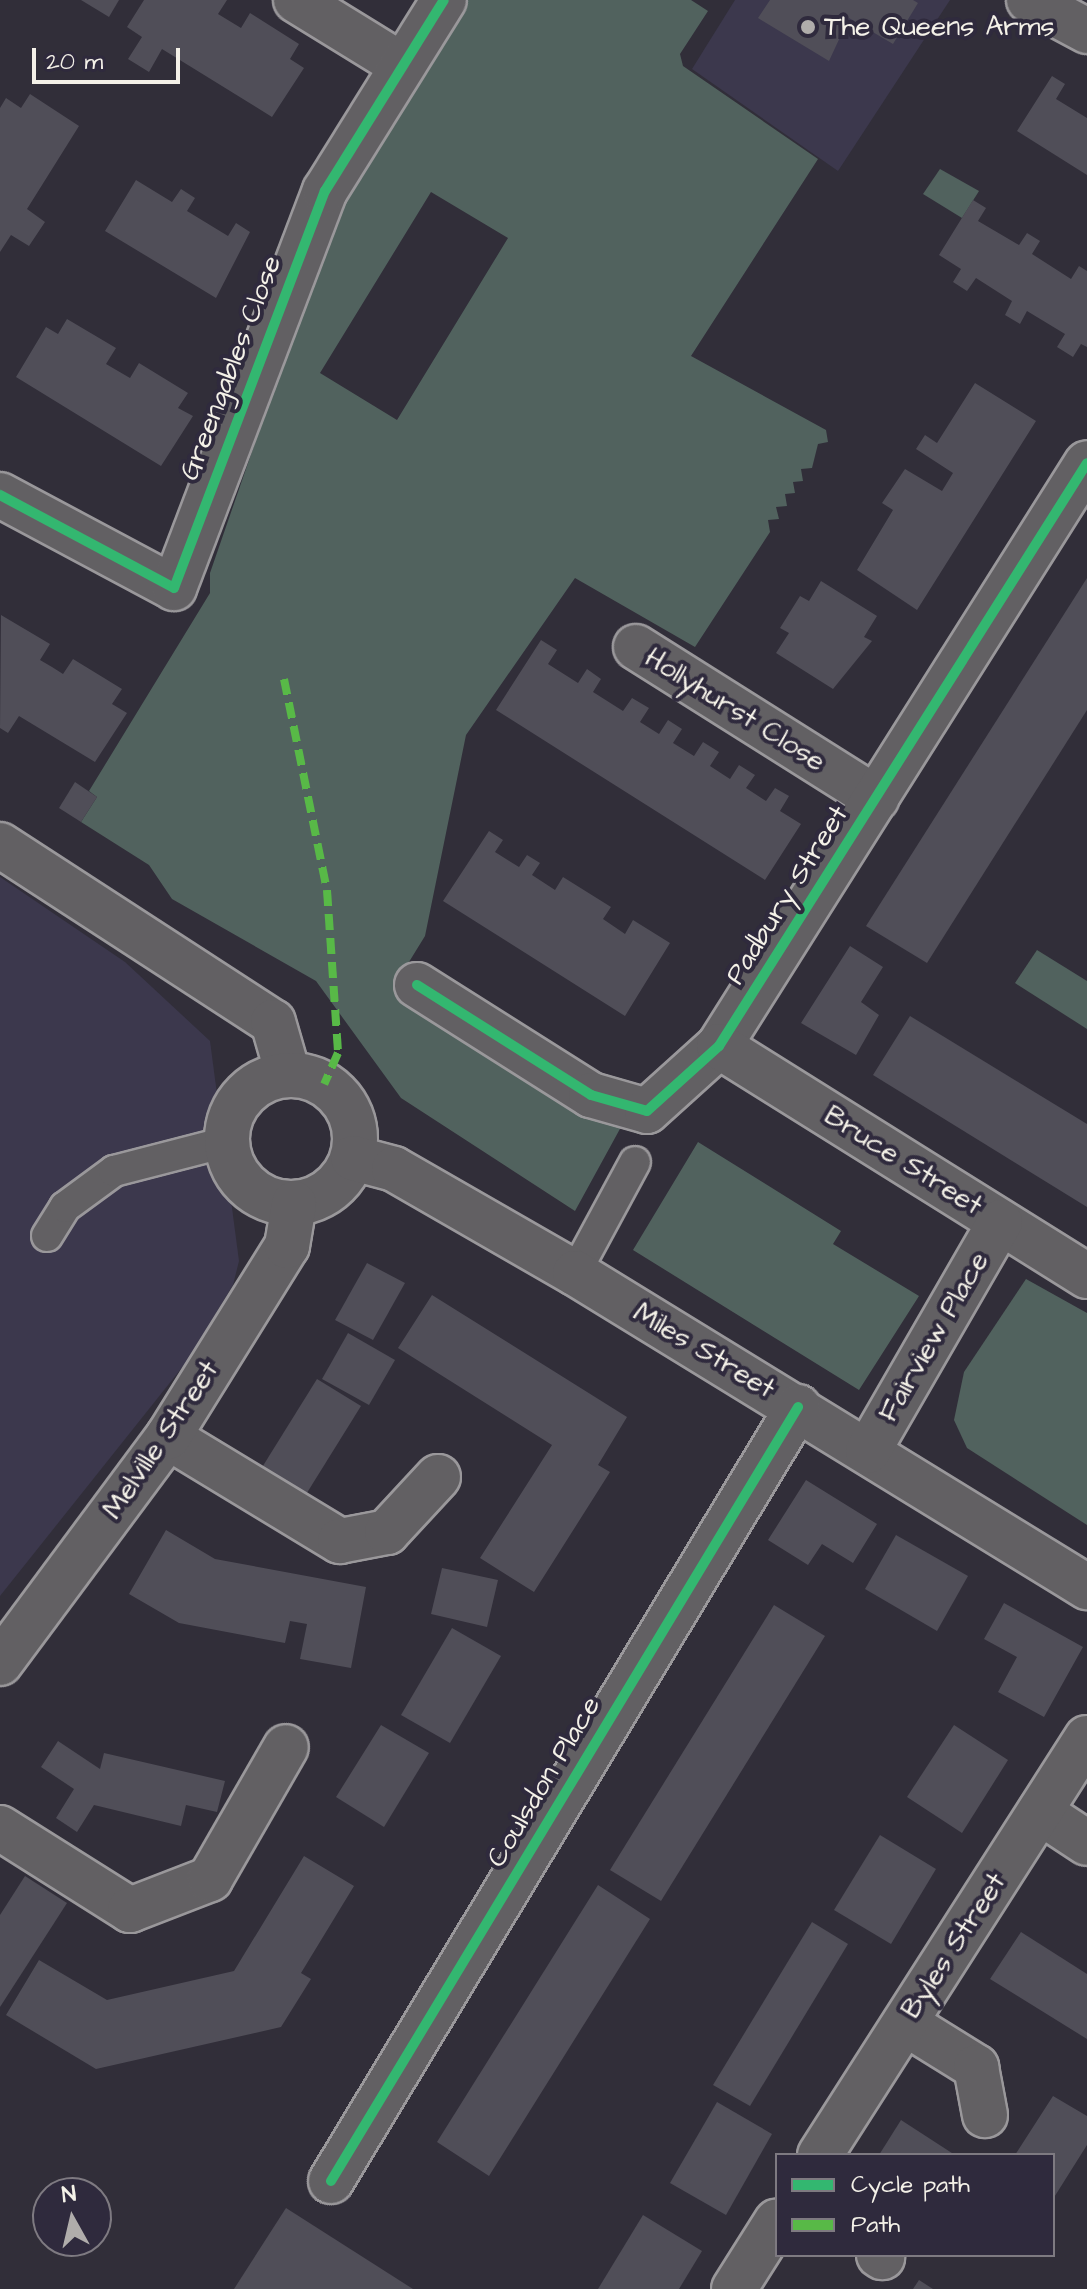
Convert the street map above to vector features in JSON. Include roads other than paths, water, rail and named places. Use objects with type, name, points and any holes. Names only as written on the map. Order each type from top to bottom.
[{"type":"street","points":[[296,0],[400,64]]},
{"type":"street","name":"Greengables Close","points":[[0,495],[174,588],[325,191],[400,64],[444,0]]},
{"type":"street","points":[[1029,0],[1087,31]]},
{"type":"street","name":"Padbury Street","points":[[417,985],[591,1095],[647,1111],[719,1046],[1087,463]]},
{"type":"street","name":"Hollyhurst Close","points":[[636,647],[876,798]]},
{"type":"street","points":[[0,845],[273,1022],[288,1074]]},
{"type":"street","name":"Bruce Street","points":[[719,1046],[1087,1276]]},
{"type":"street","points":[[288,1074],[310,1077],[346,1104],[353,1158],[336,1187],[294,1204],[252,1191],[236,1175],[226,1142],[233,1110],[247,1091],[288,1074]]},
{"type":"street","name":"Miles Street","points":[[353,1158],[394,1169],[575,1273],[1087,1587]]},
{"type":"street","name":"Melville Street","points":[[0,1663],[168,1437],[287,1246],[294,1204]]},
{"type":"street","name":"Fairview Place","points":[[868,1451],[1000,1222]]},
{"type":"street","name":"Coulsdon Place","points":[[331,2181],[798,1407]]},
{"type":"street","points":[[168,1437],[340,1541],[387,1532],[438,1477]]},
{"type":"street","name":"Byles Street","points":[[821,2153],[1087,1738]]},
{"type":"street","points":[[0,1828],[130,1910],[210,1879],[286,1747]]},
{"type":"street","points":[[1040,1812],[1087,1843]]},
{"type":"street","points":[[905,2023],[976,2067],[985,2115]]},
{"type":"street","points":[[734,2289],[775,2224]]},
{"type":"lane","points":[[47,1236],[65,1207],[114,1171],[226,1142]]},
{"type":"lane","points":[[575,1273],[635,1162]]},
{"type":"place","name":"The Queens Arms","points":[[808,27]]}]
